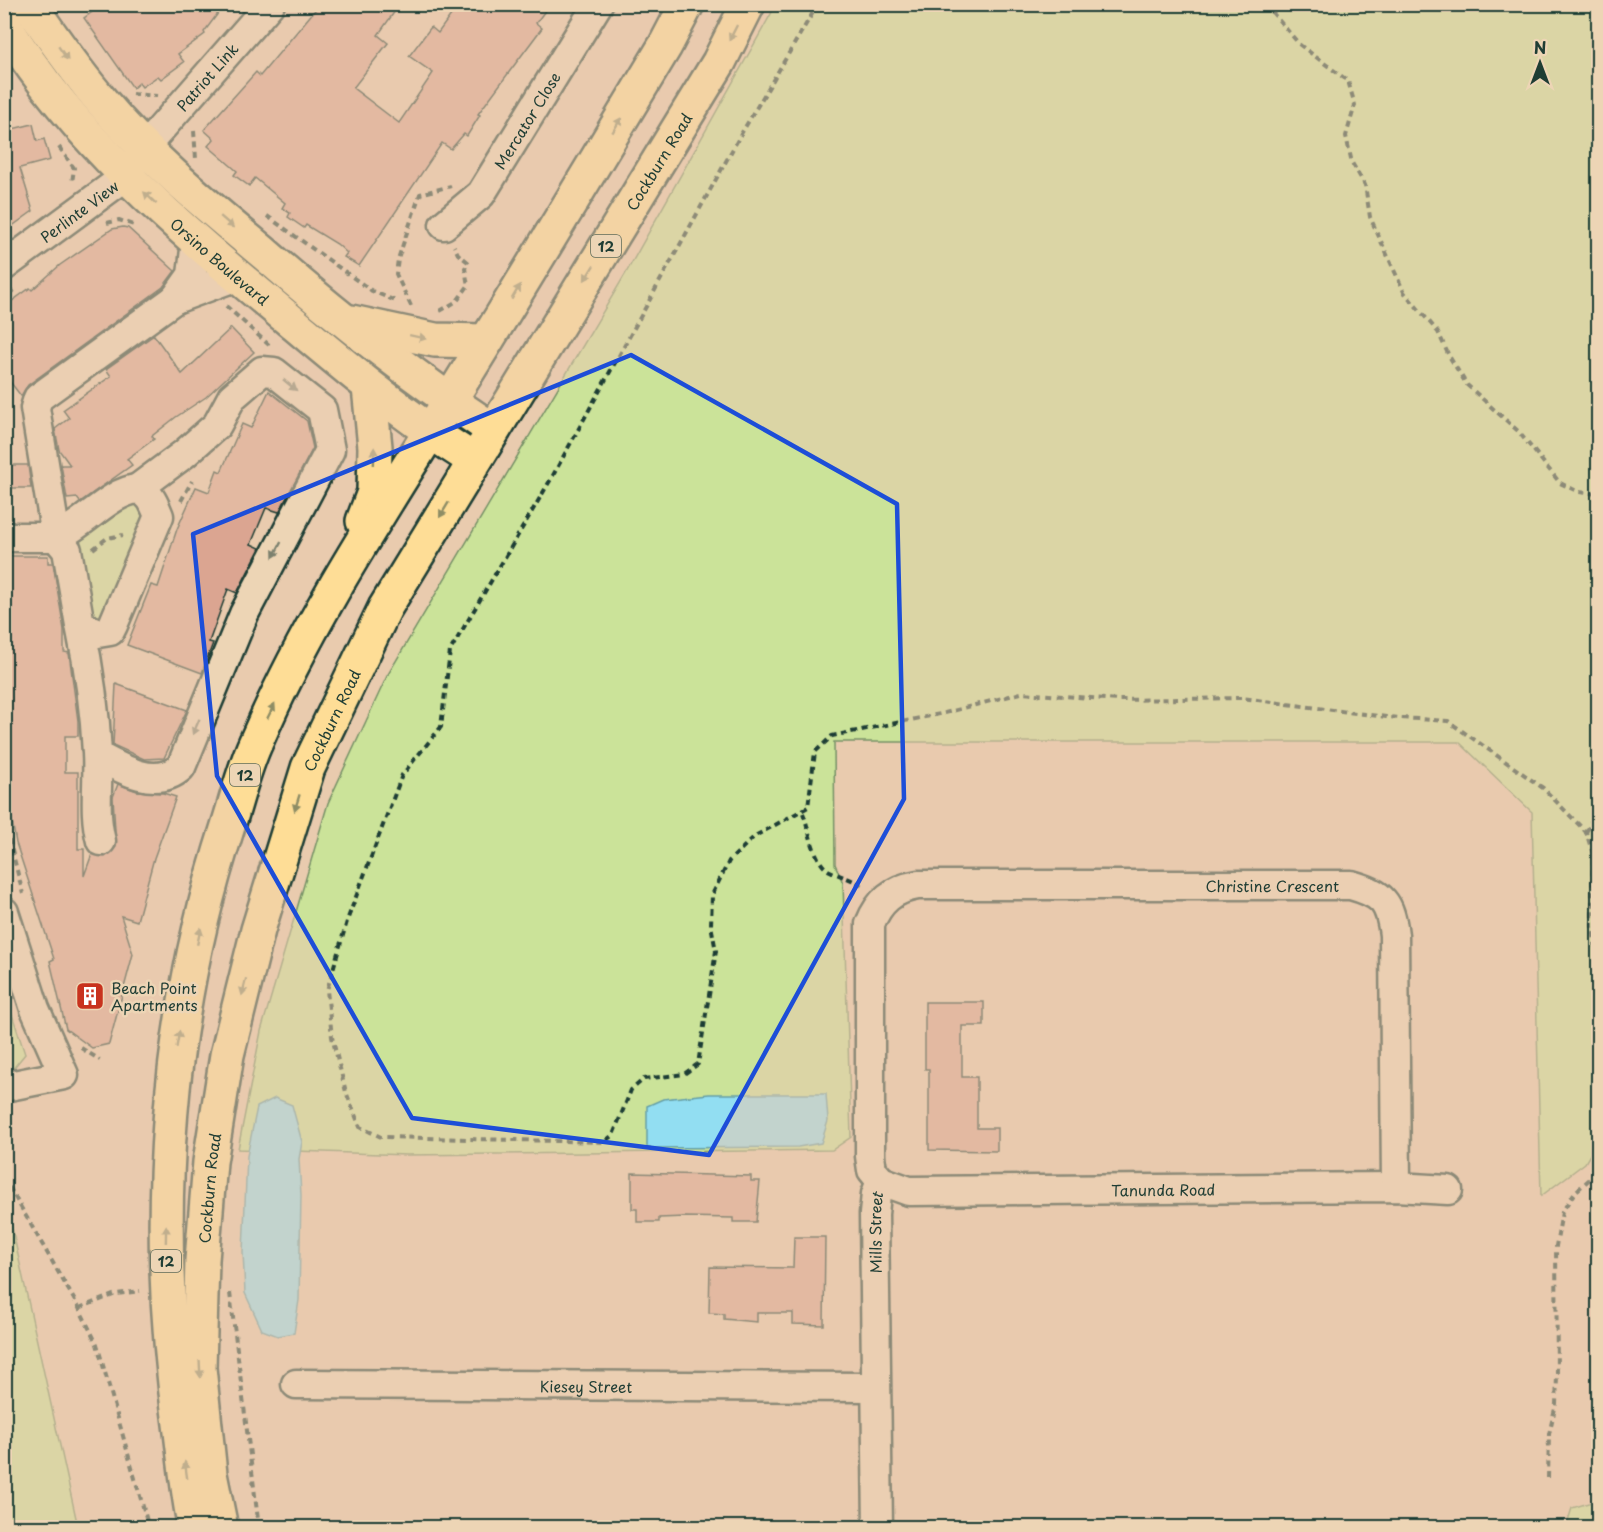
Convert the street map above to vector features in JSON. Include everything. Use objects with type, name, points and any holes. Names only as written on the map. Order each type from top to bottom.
[{"type":"main road","points":[[29,4],[66,58],[144,148],[341,320],[449,401],[494,430]]},
{"type":"main road","name":"12","points":[[195,1527],[172,1369],[166,1290],[167,1166],[177,1043],[209,886],[255,745],[293,664],[344,572],[665,46],[687,4]]},
{"type":"main road","name":"Cockburn Road","points":[[221,1527],[210,1474],[199,1368],[202,1260],[210,1162],[227,1054],[258,930],[308,768],[385,608],[719,62],[748,4]]},
{"type":"main road","name":"Orsino Boulevard","points":[[4,24],[70,114],[126,176],[196,242],[369,387],[430,432],[474,460]]},
{"type":"main road","points":[[341,320],[435,340],[486,342]]},
{"type":"main road","points":[[344,572],[374,492],[375,447],[369,387]]},
{"type":"street","name":"Patriot Link","points":[[144,148],[270,4]]},
{"type":"street","name":"Mercator Close","points":[[444,225],[481,194],[598,4]]},
{"type":"street","name":"Perlinte View","points":[[4,266],[126,176],[144,148]]},
{"type":"street","points":[[175,299],[192,274],[196,242]]},
{"type":"street","points":[[101,841],[96,820],[98,756],[93,690],[68,550],[56,537],[35,408],[38,398],[175,299],[237,276]]},
{"type":"street","points":[[4,537],[56,537],[74,529],[120,493],[137,489],[184,454],[217,425],[232,397],[241,386],[262,371],[274,372],[322,410],[330,450],[244,614],[181,767],[172,775],[162,779],[148,778],[98,756]]},
{"type":"street","points":[[93,690],[110,631],[184,454]]},
{"type":"street","points":[[137,489],[145,491],[152,499],[159,516]]},
{"type":"street","points":[[80,625],[98,633],[110,631]]},
{"type":"street","name":"Christine Crescent","points":[[879,905],[900,888],[918,885],[1351,885],[1368,890],[1385,900],[1392,916],[1394,935],[1396,1186]]},
{"type":"street","name":"Mills Street","points":[[878,1527],[874,1387],[874,1214],[880,1181],[873,1170],[870,1156],[870,924],[879,905]]},
{"type":"street","points":[[4,912],[35,1009],[64,1075],[4,1087]]},
{"type":"street","name":"Tanunda Road","points":[[880,1181],[909,1191],[1396,1186],[1448,1190]]},
{"type":"street","name":"Kiesey Street","points":[[296,1384],[874,1387]]},
{"type":"path","points":[[818,4],[736,144],[551,479],[450,651],[441,727],[402,775],[348,918],[327,990],[332,1037],[345,1092],[360,1127],[381,1137],[604,1142],[613,1135],[631,1090],[644,1078],[684,1074],[698,1064],[716,951],[711,925],[712,895],[729,861],[755,836],[802,813],[808,807],[815,752],[832,736],[945,713],[1021,693],[1119,700],[1242,698],[1386,717],[1448,721],[1542,788],[1586,832],[1593,854],[1592,926],[1599,961]]},
{"type":"path","points":[[1265,4],[1300,45],[1348,81],[1355,105],[1346,136],[1352,163],[1365,185],[1370,217],[1404,292],[1438,332],[1449,356],[1467,385],[1518,431],[1560,483],[1579,492],[1599,494]]},
{"type":"path","points":[[126,91],[139,96],[159,96],[164,93]]},
{"type":"path","points":[[196,123],[194,126],[196,160],[201,165]]},
{"type":"path","points":[[411,307],[396,274],[398,259],[420,194],[461,183]]},
{"type":"path","points":[[265,215],[372,291],[419,310]]},
{"type":"path","points":[[106,223],[119,220],[131,222],[143,231]]},
{"type":"path","points":[[434,315],[457,301],[468,286],[465,268],[468,262],[458,254],[444,225]]},
{"type":"path","points":[[89,554],[107,538],[132,536]]},
{"type":"path","points":[[1586,832],[1594,820],[1595,803],[1599,794]]},
{"type":"path","points":[[802,813],[811,844],[828,871],[857,881],[879,905]]},
{"type":"path","points":[[1548,1478],[1549,1434],[1556,1404],[1557,1386],[1556,1246],[1562,1212],[1575,1192],[1599,1172]]},
{"type":"path","points":[[4,1178],[80,1308],[97,1344],[148,1527]]},
{"type":"path","points":[[4,1189],[9,1185]]},
{"type":"path","points":[[80,1308],[116,1294],[147,1291]]},
{"type":"path","points":[[224,1291],[231,1293],[234,1308],[259,1527]]},
{"type":"highlighted area","points":[[631,355],[897,504],[904,799],[709,1155],[412,1118],[217,776],[193,534]]},
{"type":"green space","points":[[776,5],[1598,5],[1598,1141],[1585,1163],[1541,1196],[1532,812],[1459,742],[834,742],[835,864],[843,883],[851,1137],[832,1150],[407,1155],[238,1149],[261,1031],[328,803],[387,676],[626,273]]},
{"type":"green space","points":[[128,497],[149,504],[111,620],[90,622],[74,553],[78,536]]},
{"type":"green space","points":[[4,990],[25,1054],[12,1070],[5,1073]]},
{"type":"green space","points":[[5,1196],[78,1527],[5,1527]]},
{"type":"green space","points":[[1598,1500],[1598,1527],[1566,1527],[1572,1508]]},
{"type":"water","points":[[709,1094],[826,1094],[828,1121],[821,1143],[798,1147],[647,1148],[647,1106],[663,1099]]},
{"type":"water","points":[[275,1098],[292,1105],[302,1142],[299,1159],[301,1195],[299,1300],[294,1333],[278,1336],[262,1330],[245,1293],[243,1252],[247,1156],[257,1107]]},
{"type":"building","points":[[86,4],[225,4],[204,32],[205,34],[178,54],[184,62],[161,79],[158,76],[142,87],[139,83],[133,88],[84,18],[92,12]]},
{"type":"building","points":[[320,4],[400,4],[378,35],[388,43],[353,88],[399,123],[433,73],[409,56],[431,27],[438,33],[459,4],[550,4],[536,23],[542,28],[478,114],[480,115],[467,136],[464,134],[451,149],[442,143],[359,266],[344,257],[347,253],[337,244],[306,225],[304,228],[288,217],[290,213],[282,208],[285,203],[255,178],[249,186],[234,175],[237,171],[208,146],[214,139],[204,130],[256,72],[260,76]]},
{"type":"building","points":[[33,124],[37,141],[44,139],[50,160],[20,168],[33,211],[4,232],[4,131]]},
{"type":"building","points":[[128,228],[175,271],[163,287],[28,385],[21,396],[4,374],[4,307],[30,288],[32,290],[60,265],[112,229]]},
{"type":"building","points":[[231,328],[254,352],[206,397],[176,417],[152,436],[154,439],[127,459],[132,465],[80,502],[77,498],[67,499],[61,465],[70,465],[59,450],[55,429],[69,418],[63,410],[111,376],[106,369],[154,335],[182,374]]},
{"type":"building","points":[[269,391],[307,421],[313,448],[279,512],[266,508],[251,544],[260,548],[237,593],[228,589],[209,642],[213,643],[202,673],[127,645],[151,585],[158,587],[177,529],[196,487],[209,492],[217,470],[221,472],[242,424],[251,428]]},
{"type":"building","points":[[8,465],[28,465],[31,488],[8,488]]},
{"type":"building","points":[[4,556],[48,556],[48,563],[53,563],[64,630],[64,652],[69,653],[78,721],[78,736],[65,736],[65,772],[78,772],[78,849],[84,849],[84,876],[92,854],[105,857],[116,847],[113,797],[118,784],[137,791],[163,793],[176,797],[154,858],[137,921],[121,916],[133,954],[109,1044],[92,1048],[66,1029],[50,961],[54,959],[16,843],[4,777]]},
{"type":"building","points":[[116,684],[187,710],[164,758],[144,759],[113,745]]},
{"type":"building","points":[[925,1002],[984,1002],[984,1026],[962,1026],[962,1077],[977,1077],[977,1128],[997,1128],[997,1151],[929,1150],[929,1069],[925,1069]]},
{"type":"building","points":[[632,1173],[751,1176],[751,1181],[760,1181],[756,1222],[733,1222],[733,1218],[685,1217],[659,1218],[659,1222],[637,1222],[637,1209],[632,1209]]},
{"type":"building","points":[[794,1237],[825,1237],[824,1325],[793,1324],[793,1313],[757,1313],[757,1322],[724,1319],[724,1314],[709,1313],[710,1267],[793,1268]]},
{"type":"place","name":"Beach Point Apartments","points":[[90,996]]}]
